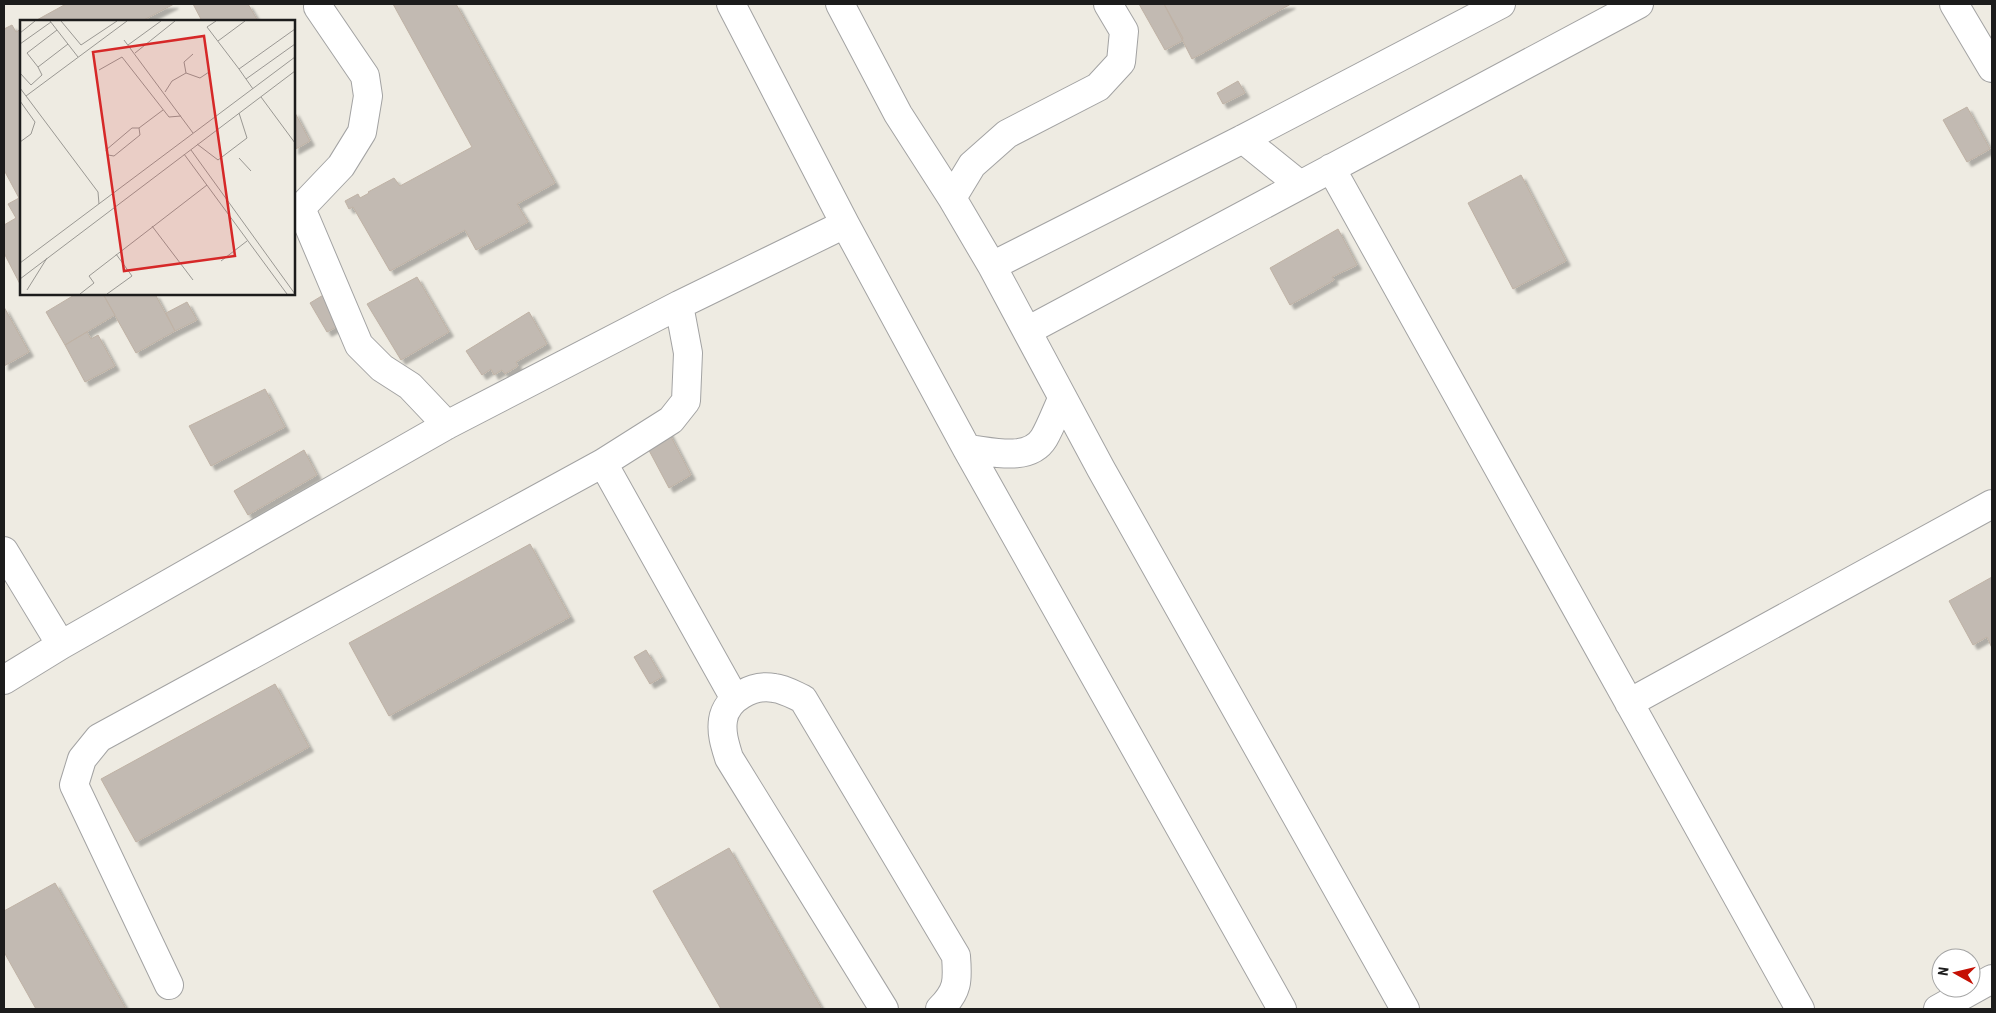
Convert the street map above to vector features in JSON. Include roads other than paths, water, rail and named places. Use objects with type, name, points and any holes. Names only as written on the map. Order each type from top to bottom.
[{"type":"street","points":[[731,4],[845,224],[967,448],[1282,1009]]},
{"type":"street","points":[[840,4],[898,114],[952,198],[992,266],[1062,399],[1405,1009]]},
{"type":"street","points":[[952,198],[972,165],[1007,134],[1098,87],[1120,62],[1124,31],[1108,4]]},
{"type":"street","points":[[992,266],[1243,139],[1501,4]]},
{"type":"street","points":[[1027,332],[1639,4]]},
{"type":"street","points":[[1954,4],[1992,68]]},
{"type":"street","points":[[318,7],[365,76],[368,96],[362,132],[341,166],[297,209],[360,345],[382,368],[410,386],[448,425]]},
{"type":"street","points":[[1243,139],[1300,185]]},
{"type":"street","points":[[1331,168],[1800,1009]]},
{"type":"street","points":[[4,680],[61,645],[448,425],[679,305],[845,224]]},
{"type":"street","points":[[169,985],[74,785],[82,758],[99,738],[603,463],[671,420],[686,401],[688,353],[679,305]]},
{"type":"street","points":[[967,448],[1008,454],[1028,451],[1043,440],[1062,399]]},
{"type":"street","points":[[603,463],[735,698]]},
{"type":"street","points":[[1629,703],[1992,504]]},
{"type":"street","points":[[4,551],[61,645]]},
{"type":"street","points":[[884,1009],[729,758],[723,736],[723,718],[735,698],[753,689],[772,687],[784,690],[803,700],[956,956],[958,978],[952,998],[940,1009]]},
{"type":"street","points":[[1938,1009],[1992,979]]}]
